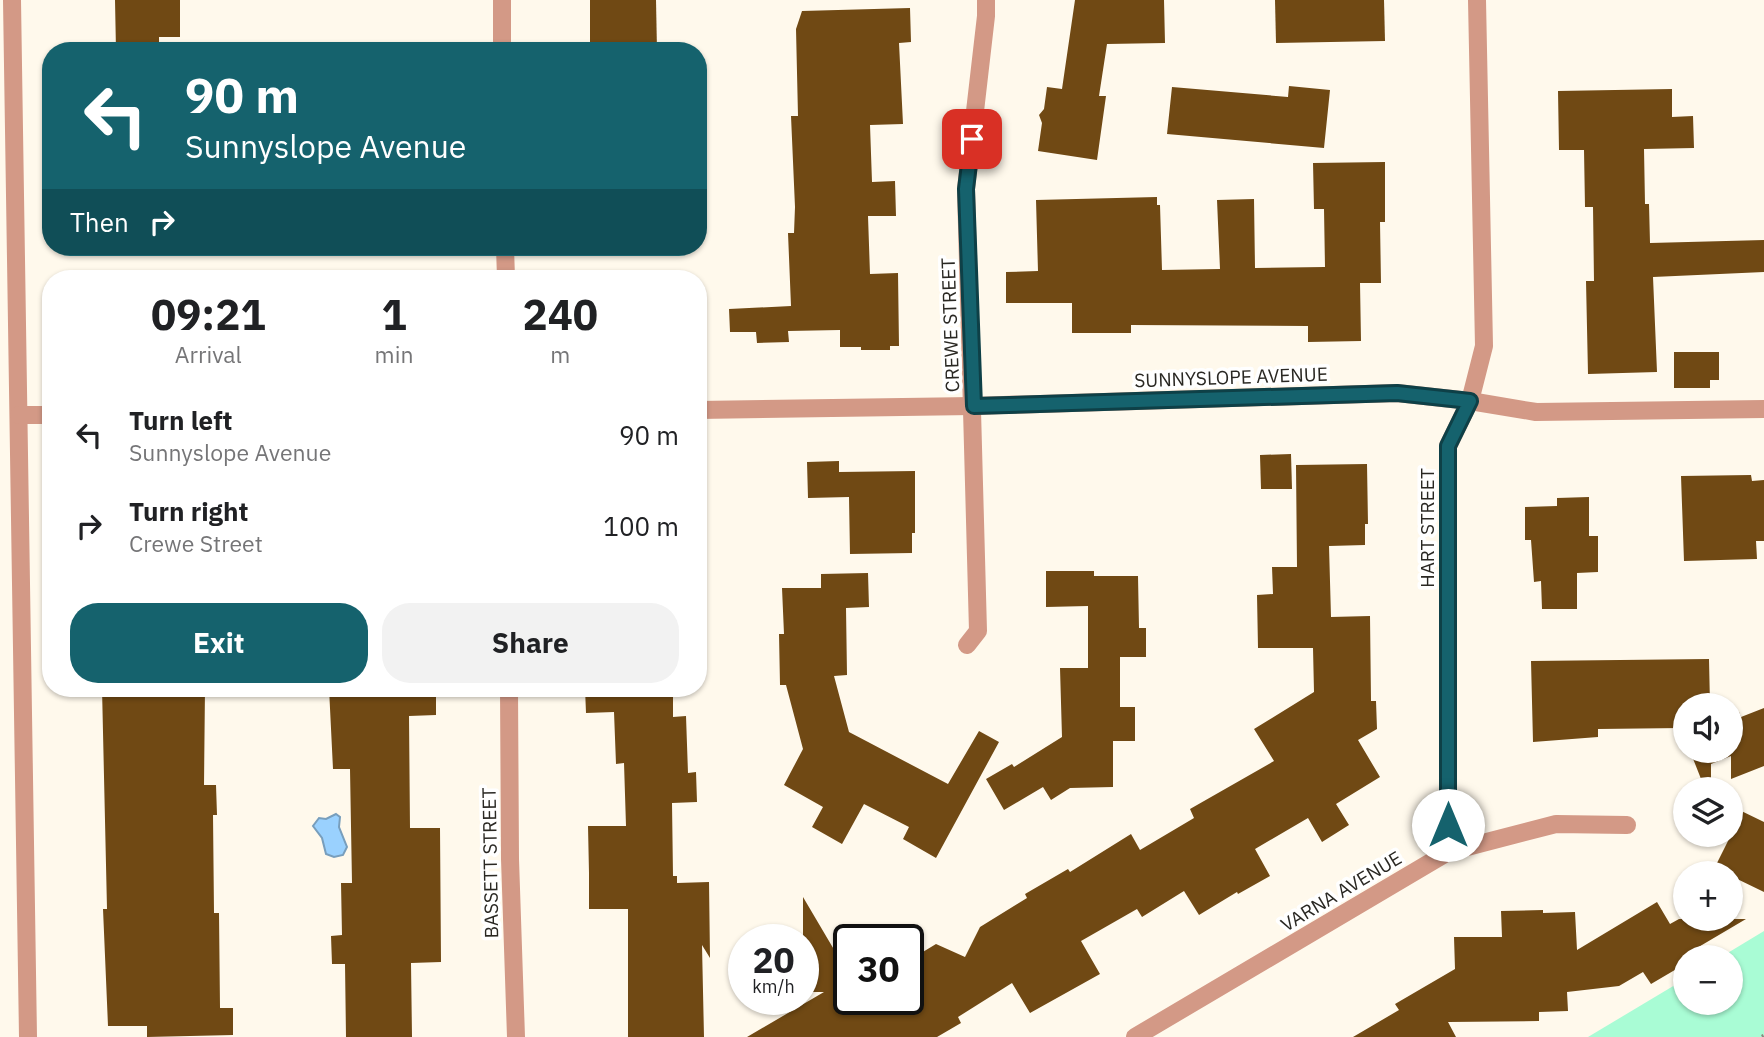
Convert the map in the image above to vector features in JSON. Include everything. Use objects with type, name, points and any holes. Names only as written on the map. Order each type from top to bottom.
[{"type":"street","points":[[12,0],[28,1037]]},
{"type":"street","points":[[502,0],[502,42]]},
{"type":"street","name":"CREWE STREET","points":[[967,645],[978,631],[974,406],[966,189],[986,0]]},
{"type":"street","name":"HART STREET","points":[[1448,852],[1448,446],[1470,401],[1483,346],[1477,0]]},
{"type":"street","name":"SUNNYSLOPE AVENUE","points":[[707,410],[974,406],[1397,393],[1536,412],[1764,409]]},
{"type":"street","points":[[19,415],[42,415]]},
{"type":"street","name":"BASSETT STREET","points":[[509,697],[510,859],[516,1037]]},
{"type":"street","name":"VARNA AVENUE","points":[[1135,1037],[1448,852],[1556,824],[1627,825]]},
{"type":"green space","points":[[1764,931],[1764,1037],[1588,1037],[1673,986],[1673,1015],[1743,1015],[1743,945],[1741,945]]},
{"type":"water","points":[[336,814],[340,817],[339,827],[347,847],[343,855],[334,857],[326,854],[322,838],[313,826],[319,818],[326,819]]},
{"type":"building","points":[[115,0],[180,0],[180,37],[159,37],[159,42],[116,42]]},
{"type":"building","points":[[590,0],[656,0],[657,42],[590,42]]},
{"type":"building","points":[[1075,0],[1164,0],[1165,43],[1107,44],[1099,96],[1106,96],[1097,160],[1038,151],[1042,123],[1039,115],[1044,109],[1047,87],[1062,89]]},
{"type":"building","points":[[1275,0],[1384,0],[1385,41],[1276,43]]},
{"type":"building","points":[[910,8],[911,42],[899,43],[903,124],[870,125],[872,182],[895,181],[896,216],[868,216],[870,274],[898,273],[899,346],[890,346],[890,350],[840,347],[840,330],[788,331],[789,342],[757,343],[756,332],[730,332],[729,309],[791,306],[788,233],[794,233],[795,207],[791,116],[798,116],[796,29],[802,11]]},
{"type":"building","points":[[1289,86],[1330,90],[1324,148],[1167,134],[1172,87],[1288,97]]},
{"type":"building","points":[[1672,89],[1672,117],[1693,116],[1694,148],[1644,149],[1645,204],[1649,204],[1650,243],[1764,240],[1764,272],[1653,277],[1657,372],[1588,374],[1586,281],[1594,281],[1593,207],[1585,207],[1584,150],[1559,150],[1558,91]]},
{"type":"building","points":[[1385,162],[1385,222],[1380,222],[1381,283],[1360,283],[1361,341],[1308,342],[1308,326],[1131,325],[1131,333],[1072,333],[1072,303],[1006,303],[1006,272],[1038,271],[1036,200],[1157,197],[1157,205],[1160,205],[1162,270],[1220,269],[1217,200],[1254,199],[1255,268],[1325,267],[1324,209],[1314,209],[1313,163]]},
{"type":"building","points":[[1674,352],[1719,352],[1719,380],[1710,380],[1710,388],[1674,388]]},
{"type":"building","points":[[1291,454],[1292,489],[1261,489],[1260,455]]},
{"type":"building","points":[[839,461],[839,472],[915,471],[915,533],[912,533],[912,553],[850,554],[849,497],[808,498],[807,462]]},
{"type":"building","points":[[1367,464],[1368,524],[1365,524],[1365,545],[1329,546],[1331,617],[1370,616],[1371,701],[1376,701],[1377,729],[1358,740],[1380,777],[1336,804],[1349,825],[1322,842],[1308,818],[1255,849],[1270,876],[1199,915],[1184,891],[1142,917],[1137,909],[1081,941],[1100,974],[1030,1013],[1012,983],[958,1017],[961,1023],[937,1037],[747,1037],[785,1015],[819,1015],[819,995],[824,992],[819,992],[819,924],[833,948],[833,1015],[924,1015],[924,951],[936,944],[965,957],[980,927],[1027,898],[1025,894],[1068,869],[1070,872],[1131,834],[1140,850],[1194,818],[1190,809],[1274,761],[1254,729],[1314,692],[1313,648],[1258,648],[1257,595],[1273,594],[1272,567],[1297,567],[1296,465]]},
{"type":"building","points":[[1751,475],[1752,481],[1764,480],[1764,541],[1756,541],[1757,559],[1684,561],[1681,476]]},
{"type":"building","points":[[1589,497],[1589,536],[1598,536],[1598,572],[1577,573],[1577,609],[1542,609],[1541,581],[1534,582],[1531,540],[1525,540],[1525,507],[1557,506],[1557,498]]},
{"type":"building","points":[[1046,571],[1094,571],[1094,576],[1138,576],[1139,628],[1146,628],[1146,657],[1120,657],[1120,707],[1135,707],[1135,741],[1113,741],[1113,787],[1070,788],[1051,800],[1043,787],[1004,810],[986,779],[1012,764],[1014,767],[1062,737],[1060,668],[1088,668],[1088,606],[1046,607]]},
{"type":"building","points":[[868,573],[869,607],[846,608],[847,675],[834,676],[849,732],[948,784],[979,731],[999,742],[936,858],[903,839],[909,827],[864,804],[842,844],[812,827],[823,807],[784,785],[803,749],[786,685],[780,685],[779,634],[784,634],[782,588],[821,588],[821,574]]},
{"type":"building","points":[[1709,659],[1710,693],[1673,693],[1673,728],[1598,729],[1598,737],[1533,742],[1531,661]]},
{"type":"building","points":[[102,697],[205,697],[204,785],[216,785],[217,815],[213,815],[214,913],[219,913],[220,1008],[233,1008],[233,1035],[147,1037],[147,1026],[108,1026],[103,909],[107,909]]},
{"type":"building","points":[[329,697],[436,697],[436,715],[409,716],[410,828],[440,828],[441,962],[411,963],[412,1037],[346,1037],[345,964],[332,964],[331,936],[342,935],[341,883],[352,883],[350,769],[333,769]]},
{"type":"building","points":[[585,697],[673,697],[673,717],[686,716],[688,773],[696,772],[697,802],[672,803],[673,876],[677,876],[677,883],[709,882],[710,958],[702,945],[704,1037],[628,1037],[628,909],[589,909],[588,826],[626,826],[624,763],[616,764],[614,712],[586,713]]},
{"type":"building","points":[[1764,708],[1764,766],[1731,777],[1731,763],[1743,763],[1743,716]]},
{"type":"building","points":[[1695,763],[1714,763],[1711,764],[1711,777],[1700,777]]},
{"type":"building","points":[[1743,812],[1764,822],[1764,892],[1743,882],[1743,861],[1718,861],[1725,847],[1743,847]]},
{"type":"building","points":[[803,897],[819,924],[803,924]]},
{"type":"building","points":[[1657,902],[1670,924],[1673,922],[1673,931],[1726,931],[1702,945],[1673,945],[1673,971],[1651,984],[1643,972],[1619,986],[1567,992],[1568,1011],[1539,1012],[1539,1021],[1448,1022],[1456,1037],[1353,1037],[1399,1010],[1395,1004],[1455,969],[1454,937],[1502,937],[1501,911],[1575,912],[1577,950]]},
{"type":"route","points":[[972,139],[966,189],[974,406],[1397,393],[1470,401],[1448,446],[1448,825]]}]
